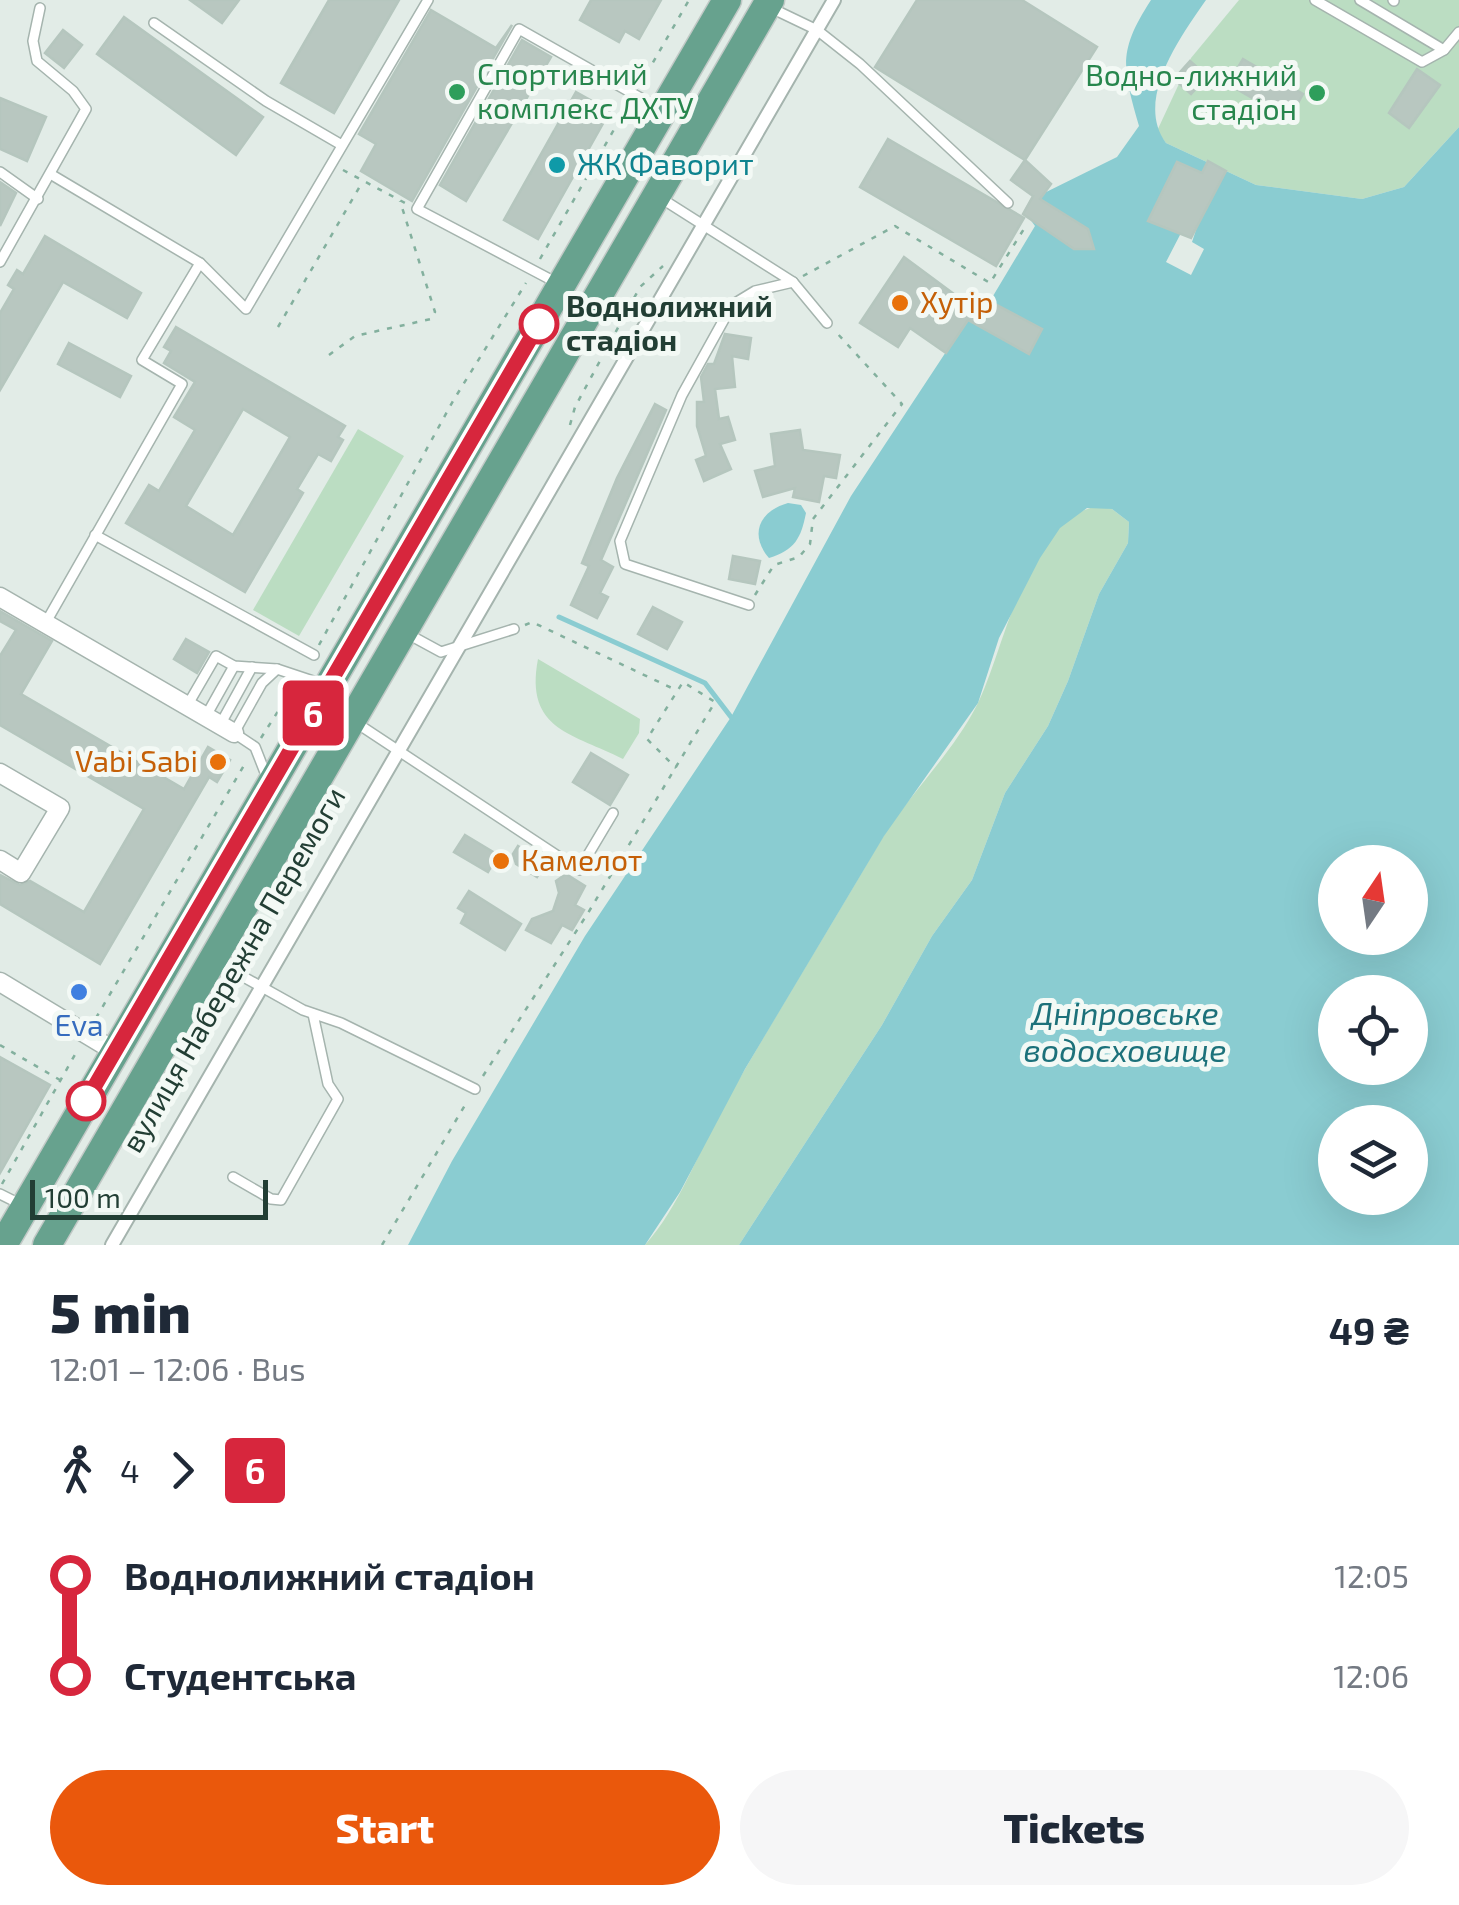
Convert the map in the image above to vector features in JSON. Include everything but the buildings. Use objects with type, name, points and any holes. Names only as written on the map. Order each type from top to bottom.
[{"type":"main road","name":"вулиця Набережна Перемоги","points":[[3,1245],[8,1196],[116,1052],[727,0]]},
{"type":"main road","name":"вулиця Набережна Перемоги","points":[[46,1245],[768,3]]},
{"type":"main road","points":[[613,196],[651,206]]},
{"type":"main road","points":[[444,486],[477,505]]},
{"type":"main road","points":[[219,873],[252,892]]},
{"type":"main road","points":[[116,1052],[148,1071]]},
{"type":"street","name":"вулиця Набережна Перемоги","points":[[112,1245],[834,0]]},
{"type":"street","points":[[1,600],[220,725]]},
{"type":"street","points":[[0,773],[60,808],[20,873],[0,860]]},
{"type":"street","points":[[0,983],[116,1052]]},
{"type":"lane","points":[[52,175],[200,262],[246,309],[329,162],[428,0]]},
{"type":"lane","points":[[1315,0],[1422,62],[1444,50],[1459,32]]},
{"type":"lane","points":[[1360,0],[1444,50]]},
{"type":"lane","points":[[768,3],[817,30],[1008,203]]},
{"type":"lane","points":[[0,262],[86,109],[74,91],[37,61],[34,40],[40,8]]},
{"type":"lane","points":[[154,23],[266,101],[340,144]]},
{"type":"lane","points":[[561,285],[417,210],[519,29],[663,110]]},
{"type":"lane","points":[[0,172],[38,198]]},
{"type":"lane","points":[[651,206],[702,227],[793,282],[827,322]]},
{"type":"lane","points":[[45,624],[182,384],[142,360],[200,262]]},
{"type":"lane","points":[[749,604],[625,564],[620,540],[682,395],[732,305],[755,291],[793,282]]},
{"type":"lane","points":[[95,535],[314,655]]},
{"type":"lane","points":[[404,632],[441,652],[514,629]]},
{"type":"lane","points":[[187,706],[216,656],[234,666],[277,669],[328,686]]},
{"type":"lane","points":[[220,725],[234,666]]},
{"type":"lane","points":[[220,725],[252,667]]},
{"type":"lane","points":[[220,725],[277,669]]},
{"type":"lane","points":[[352,720],[579,870],[613,813]]},
{"type":"lane","points":[[220,725],[255,747],[270,786]]},
{"type":"lane","points":[[212,960],[313,1014],[475,1089]]},
{"type":"lane","points":[[232,1177],[271,1200],[281,1200],[338,1098],[328,1084],[313,1014]]},
{"type":"path","points":[[640,84],[688,0]]},
{"type":"path","points":[[314,655],[453,402],[631,100]]},
{"type":"path","points":[[329,162],[417,210]]},
{"type":"path","points":[[278,327],[363,180]]},
{"type":"path","points":[[328,355],[356,336],[431,319],[436,312],[400,200]]},
{"type":"path","points":[[793,282],[895,226],[940,257],[990,283],[1027,224]]},
{"type":"path","points":[[749,604],[774,565],[799,556],[810,544],[813,519],[902,404],[827,322]]},
{"type":"path","points":[[514,629],[532,622],[678,691]]},
{"type":"path","points":[[8,1196],[86,1034],[299,679]]},
{"type":"path","points":[[382,1245],[475,1089],[676,768],[715,702],[684,682],[648,739],[676,768]]},
{"type":"path","points":[[0,1045],[61,1080]]},
{"type":"green space","name":"Водно-лижний стадіон","points":[[1239,0],[1459,0],[1459,127],[1404,187],[1362,199],[1256,185],[1166,143],[1157,131],[1191,58]]},
{"type":"green space","points":[[358,429],[404,456],[299,636],[253,610]]},
{"type":"green space","points":[[1099,506],[1112,509],[1129,522],[1128,543],[1099,594],[1048,726],[1005,793],[972,880],[932,936],[882,1025],[739,1245],[645,1245],[668,1213],[723,1107],[881,840],[967,723],[1035,560],[1053,534],[1074,516]]},
{"type":"green space","points":[[538,659],[640,719],[639,733],[623,759],[571,735],[546,716],[536,683]]},
{"type":"water","name":"Дніпровське водосховище","points":[[1151,0],[1206,0],[1165,69],[1155,108],[1158,126],[1166,143],[1256,185],[1362,199],[1404,187],[1459,127],[1459,1245],[739,1245],[882,1025],[932,936],[972,880],[1005,793],[1048,726],[1099,594],[1128,543],[1129,522],[1112,509],[1087,508],[1060,528],[1040,558],[999,638],[978,703],[884,836],[745,1069],[680,1192],[645,1245],[408,1245],[452,1161],[585,936],[731,717],[851,496],[967,320],[962,308],[967,298],[978,295],[990,301],[1035,226],[1024,211],[1030,200],[1117,157],[1139,126],[1126,60],[1133,33]]},
{"type":"water","points":[[788,503],[801,505],[806,513],[802,529],[791,547],[769,558],[759,541],[760,525],[770,512]]},
{"type":"pier","points":[[1198,224],[1192,242],[1204,249],[1191,275],[1166,262],[1181,233],[1191,238]]},
{"type":"waterway","points":[[559,617],[705,683],[731,717]]},
{"type":"bus line","name":"6","points":[[86,1101],[539,324]]},
{"type":"place","name":"Спортивний комплекс ДХТУ","points":[[457,92]]},
{"type":"place","name":"Водно-лижний стадіон","points":[[1317,93]]},
{"type":"place","name":"ЖК Фаворит","points":[[557,165]]},
{"type":"place","name":"Хутір","points":[[900,303]]},
{"type":"place","name":"Воднолижний стадіон","points":[[539,324]]},
{"type":"place","name":"Vabi Sabi","points":[[218,762]]},
{"type":"place","name":"Камелот","points":[[501,861]]},
{"type":"place","name":"Eva","points":[[79,992]]}]
